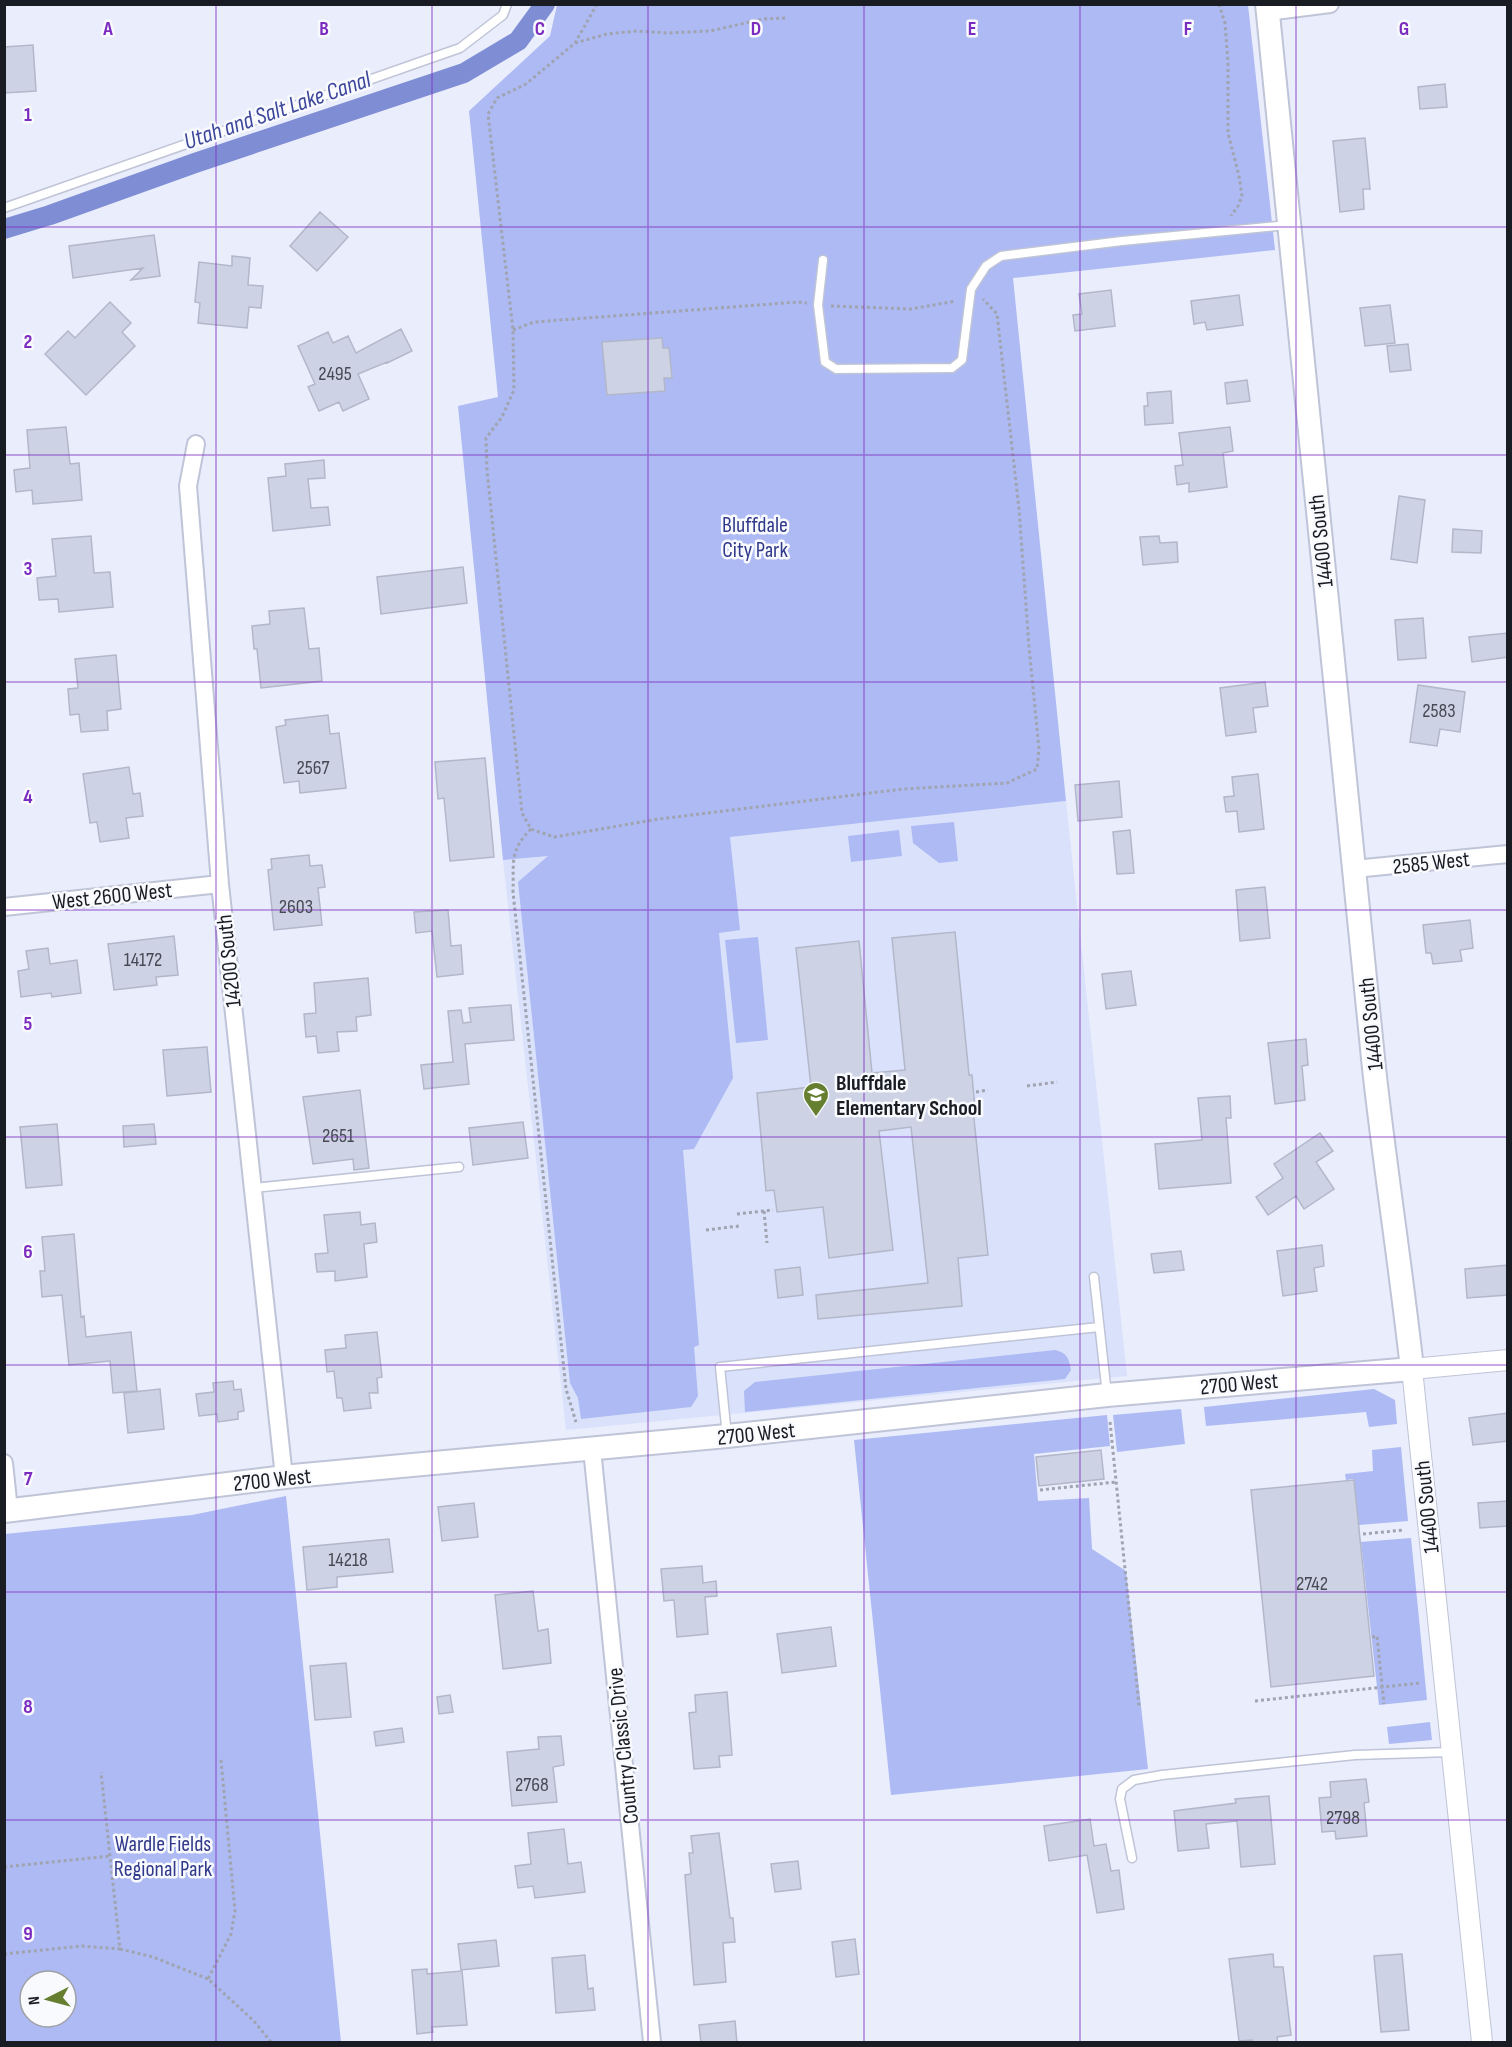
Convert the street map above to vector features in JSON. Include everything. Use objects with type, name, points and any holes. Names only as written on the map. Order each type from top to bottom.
[{"type":"main road","name":"14400 South","points":[[1267,8],[1375,1072],[1412,1369]]},
{"type":"main road","name":"2700 West","points":[[7,1510],[284,1477],[727,1436],[1107,1395],[1412,1369]]},
{"type":"street","points":[[1267,8],[1330,4]]},
{"type":"street","name":"14200 South","points":[[196,444],[188,486],[220,884],[284,1477]]},
{"type":"street","name":"2585 West","points":[[1354,869],[1508,854]]},
{"type":"street","name":"West 2600 West","points":[[4,907],[220,884]]},
{"type":"street","name":"2700 West","points":[[1412,1369],[1508,1360]]},
{"type":"street","name":"14400 South","points":[[1412,1369],[1482,2043]]},
{"type":"street","name":"Country Classic Drive","points":[[592,1449],[652,2043]]},
{"type":"street","points":[[4,1463],[7,1510]]},
{"type":"lane","points":[[4,208],[460,48],[503,15],[507,4]]},
{"type":"lane","points":[[823,260],[818,305],[825,362],[836,369],[952,368],[962,360],[971,289],[986,266],[1001,256],[1122,241],[1288,225]]},
{"type":"lane","points":[[253,1188],[459,1167]]},
{"type":"lane","points":[[1094,1277],[1107,1395]]},
{"type":"lane","points":[[727,1436],[720,1367],[1099,1327]]},
{"type":"lane","points":[[1132,1858],[1120,1799],[1122,1789],[1134,1780],[1162,1775],[1355,1755],[1451,1752]]},
{"type":"path","points":[[513,330],[534,322],[798,302],[834,307],[911,309],[984,299],[997,314],[1018,509],[1039,749],[1037,769],[1007,783],[903,789],[659,819],[554,837],[531,829],[522,813],[486,459],[486,438],[502,417],[514,390],[513,330],[488,114],[497,98],[525,84],[575,43],[597,4]]},
{"type":"path","points":[[1219,4],[1225,23],[1228,63],[1228,133],[1242,196],[1232,216],[1223,219]]},
{"type":"path","points":[[575,43],[608,34],[637,31],[667,33],[710,31],[763,19],[786,18]]},
{"type":"path","points":[[531,829],[519,842],[514,852],[513,892],[566,1389],[576,1422]]},
{"type":"path","points":[[1027,1086],[1058,1082]]},
{"type":"path","points":[[976,1092],[988,1090]]},
{"type":"path","points":[[764,1210],[767,1243]]},
{"type":"path","points":[[737,1214],[773,1210]]},
{"type":"path","points":[[706,1230],[739,1226]]},
{"type":"path","points":[[1110,1422],[1139,1706]]},
{"type":"path","points":[[1040,1490],[1116,1482]]},
{"type":"path","points":[[1363,1534],[1404,1530]]},
{"type":"path","points":[[1372,1637],[1377,1636],[1384,1704]]},
{"type":"path","points":[[1255,1701],[1420,1683]]},
{"type":"path","points":[[208,1979],[231,1934],[236,1911],[220,1760]]},
{"type":"path","points":[[101,1772],[120,1949]]},
{"type":"path","points":[[4,1867],[110,1856]]},
{"type":"path","points":[[4,1954],[82,1946],[120,1949],[153,1956],[208,1979],[253,2020],[271,2043]]},
{"type":"shaded area","name":"Bluffdale Elementary School","points":[[1066,801],[1127,1376],[566,1430],[503,860]]},
{"type":"green space","name":"Bluffdale City Park","points":[[557,5],[1248,5],[1275,250],[1013,278],[1066,801],[730,837],[740,930],[719,933],[733,1078],[694,1149],[683,1150],[699,1345],[694,1347],[698,1396],[691,1407],[581,1419],[578,1398],[570,1383],[518,882],[548,856],[503,860],[458,406],[498,397],[469,111],[550,36]]},
{"type":"green space","points":[[954,822],[958,861],[939,863],[913,843],[911,826]]},
{"type":"green space","points":[[899,830],[902,856],[851,862],[848,836]]},
{"type":"green space","points":[[758,937],[768,1040],[736,1043],[725,940]]},
{"type":"green space","points":[[1055,1350],[1065,1354],[1069,1362],[1071,1370],[1065,1379],[745,1412],[744,1391],[755,1382]]},
{"type":"green space","points":[[1374,1389],[1395,1400],[1397,1424],[1369,1427],[1366,1412],[1206,1426],[1204,1407]]},
{"type":"green space","points":[[1181,1409],[1185,1444],[1117,1452],[1113,1415]]},
{"type":"green space","points":[[1107,1415],[1110,1446],[1034,1454],[1038,1501],[1089,1498],[1092,1549],[1126,1571],[1148,1769],[891,1795],[854,1440]]},
{"type":"green space","points":[[1401,1447],[1408,1521],[1359,1525],[1353,1479],[1346,1480],[1345,1474],[1373,1471],[1372,1450]]},
{"type":"green space","name":"Wardle Fields Regional Park","points":[[286,1496],[341,2042],[5,2042],[5,1534],[192,1515]]},
{"type":"green space","points":[[1411,1538],[1427,1700],[1379,1705],[1361,1542]]},
{"type":"green space","points":[[1430,1722],[1432,1740],[1389,1744],[1387,1727]]},
{"type":"building","points":[[33,45],[36,91],[4,93],[4,47]]},
{"type":"building","points":[[1445,84],[1447,107],[1420,109],[1418,87]]},
{"type":"building","points":[[1365,138],[1370,189],[1363,189],[1364,209],[1340,212],[1333,141]]},
{"type":"building","points":[[320,212],[348,237],[317,271],[290,246]]},
{"type":"building","points":[[154,235],[160,276],[131,280],[143,268],[73,278],[69,246]]},
{"type":"building","points":[[232,256],[250,258],[248,285],[263,286],[261,308],[249,307],[247,328],[198,323],[200,303],[195,302],[199,262],[232,266]]},
{"type":"building","points":[[1111,290],[1115,326],[1075,331],[1073,315],[1082,314],[1079,294]]},
{"type":"building","points":[[1239,295],[1243,325],[1207,330],[1205,322],[1194,324],[1191,301]]},
{"type":"building","points":[[110,302],[131,323],[122,332],[135,346],[86,395],[45,354],[68,331],[75,338]]},
{"type":"building","points":[[1390,305],[1395,343],[1365,346],[1360,308]]},
{"type":"building","points":[[401,329],[412,351],[358,374],[369,399],[343,411],[339,402],[319,411],[308,387],[315,384],[298,346],[328,332],[333,343],[348,336],[356,353]]},
{"type":"building","points":[[662,338],[663,348],[669,348],[672,378],[664,378],[665,391],[607,395],[602,342]]},
{"type":"building","points":[[1408,344],[1411,370],[1390,372],[1387,346]]},
{"type":"building","points":[[1247,380],[1250,401],[1227,404],[1225,383]]},
{"type":"building","points":[[1171,391],[1173,423],[1145,425],[1144,406],[1148,406],[1147,393]]},
{"type":"building","points":[[66,427],[70,464],[79,463],[82,500],[33,504],[32,490],[16,492],[14,470],[30,468],[27,430]]},
{"type":"building","points":[[1230,427],[1233,451],[1223,453],[1227,487],[1189,492],[1189,483],[1177,485],[1175,466],[1183,465],[1179,433]]},
{"type":"building","points":[[324,460],[325,478],[308,479],[311,508],[328,507],[330,525],[273,531],[268,478],[286,476],[285,464]]},
{"type":"building","points":[[1399,496],[1425,500],[1417,563],[1391,559]]},
{"type":"building","points":[[1453,529],[1482,531],[1481,553],[1452,552]]},
{"type":"building","points":[[91,536],[94,573],[110,572],[113,607],[59,612],[58,599],[39,600],[37,578],[56,576],[52,539]]},
{"type":"building","points":[[1159,536],[1160,543],[1177,542],[1178,562],[1143,565],[1140,537]]},
{"type":"building","points":[[463,567],[467,603],[381,614],[377,577]]},
{"type":"building","points":[[304,608],[309,649],[319,648],[322,681],[261,688],[252,626],[270,624],[269,611]]},
{"type":"building","points":[[1423,618],[1426,658],[1398,660],[1395,620]]},
{"type":"building","points":[[1508,633],[1508,657],[1472,662],[1469,637]]},
{"type":"building","points":[[116,655],[121,709],[107,711],[108,730],[81,732],[79,714],[70,715],[68,689],[78,688],[75,659]]},
{"type":"building","points":[[1265,682],[1268,706],[1253,708],[1256,732],[1226,736],[1220,688]]},
{"type":"building","points":[[1418,685],[1465,692],[1460,732],[1440,729],[1437,746],[1410,742]]},
{"type":"building","points":[[328,715],[330,734],[339,733],[346,788],[300,793],[299,781],[284,783],[276,727],[286,725],[285,720]]},
{"type":"building","points":[[485,758],[494,857],[450,861],[444,798],[438,799],[435,762]]},
{"type":"building","points":[[129,767],[133,794],[140,793],[143,816],[126,818],[129,838],[100,842],[97,822],[90,823],[83,774]]},
{"type":"building","points":[[1258,774],[1264,829],[1239,832],[1237,811],[1226,812],[1224,797],[1234,796],[1232,777]]},
{"type":"building","points":[[1119,781],[1122,817],[1078,821],[1075,785]]},
{"type":"building","points":[[1130,830],[1134,873],[1117,874],[1113,832]]},
{"type":"building","points":[[309,855],[310,866],[322,865],[325,887],[318,888],[322,925],[274,930],[268,870],[272,869],[271,859]]},
{"type":"building","points":[[1265,887],[1270,938],[1240,941],[1236,890]]},
{"type":"building","points":[[448,910],[451,946],[461,945],[463,974],[437,977],[432,931],[416,933],[414,912]]},
{"type":"building","points":[[1470,920],[1473,948],[1460,950],[1462,961],[1433,964],[1431,953],[1426,953],[1423,925]]},
{"type":"building","points":[[955,932],[969,1075],[972,1075],[975,1109],[973,1109],[988,1255],[958,1258],[962,1306],[818,1319],[816,1295],[928,1283],[911,1127],[879,1131],[893,1250],[829,1258],[823,1207],[777,1212],[774,1190],[766,1191],[757,1093],[811,1087],[796,948],[859,941],[872,1073],[905,1070],[892,938]]},
{"type":"building","points":[[174,936],[178,975],[156,977],[157,985],[114,990],[108,944]]},
{"type":"building","points":[[48,948],[50,964],[77,960],[81,993],[52,997],[51,993],[21,997],[18,971],[29,969],[26,951]]},
{"type":"building","points":[[1131,971],[1136,1005],[1106,1009],[1102,974]]},
{"type":"building","points":[[368,978],[371,1015],[356,1017],[357,1031],[337,1032],[339,1051],[318,1053],[316,1036],[306,1037],[304,1014],[316,1013],[314,983]]},
{"type":"building","points":[[511,1005],[514,1040],[465,1044],[469,1084],[424,1089],[421,1065],[453,1062],[448,1011],[461,1010],[463,1023],[471,1022],[469,1008]]},
{"type":"building","points":[[1306,1039],[1308,1065],[1302,1066],[1305,1100],[1275,1104],[1268,1043]]},
{"type":"building","points":[[207,1047],[211,1092],[167,1096],[163,1050]]},
{"type":"building","points":[[360,1090],[369,1168],[354,1170],[353,1159],[313,1164],[303,1097]]},
{"type":"building","points":[[1230,1096],[1231,1118],[1226,1118],[1231,1183],[1159,1189],[1155,1144],[1202,1140],[1198,1098]]},
{"type":"building","points":[[523,1122],[528,1158],[473,1165],[469,1128]]},
{"type":"building","points":[[57,1124],[62,1185],[26,1188],[20,1127]]},
{"type":"building","points":[[154,1124],[156,1144],[124,1147],[123,1126]]},
{"type":"building","points":[[1320,1133],[1333,1151],[1316,1162],[1334,1189],[1304,1209],[1296,1196],[1268,1215],[1256,1197],[1283,1178],[1274,1164]]},
{"type":"building","points":[[360,1212],[361,1225],[375,1223],[377,1242],[364,1244],[367,1277],[335,1281],[335,1271],[317,1272],[315,1254],[328,1253],[324,1215]]},
{"type":"building","points":[[74,1234],[81,1317],[84,1316],[86,1337],[131,1332],[137,1391],[113,1393],[110,1361],[69,1365],[62,1295],[42,1297],[40,1271],[45,1271],[42,1237]]},
{"type":"building","points":[[1322,1245],[1324,1266],[1314,1268],[1317,1291],[1283,1296],[1277,1251]]},
{"type":"building","points":[[1181,1251],[1184,1270],[1154,1273],[1151,1254]]},
{"type":"building","points":[[1508,1265],[1508,1295],[1467,1298],[1465,1269]]},
{"type":"building","points":[[800,1267],[803,1295],[778,1298],[775,1270]]},
{"type":"building","points":[[377,1332],[382,1377],[377,1378],[378,1393],[369,1393],[371,1408],[344,1411],[342,1398],[337,1398],[334,1371],[327,1372],[325,1350],[346,1348],[345,1335]]},
{"type":"building","points":[[233,1381],[234,1390],[241,1389],[244,1411],[238,1412],[238,1419],[218,1422],[217,1414],[199,1416],[196,1394],[214,1392],[213,1383]]},
{"type":"building","points":[[160,1389],[164,1429],[128,1433],[124,1393]]},
{"type":"building","points":[[1508,1413],[1508,1441],[1473,1445],[1469,1418]]},
{"type":"building","points":[[1101,1450],[1104,1479],[1039,1486],[1036,1457]]},
{"type":"building","points":[[1354,1480],[1374,1676],[1271,1687],[1251,1490]]},
{"type":"building","points":[[1508,1501],[1508,1526],[1480,1528],[1478,1503]]},
{"type":"building","points":[[474,1503],[478,1537],[442,1541],[438,1507]]},
{"type":"building","points":[[389,1539],[393,1572],[337,1577],[337,1587],[307,1590],[303,1547]]},
{"type":"building","points":[[702,1566],[703,1583],[716,1581],[717,1596],[705,1597],[708,1634],[677,1637],[674,1600],[664,1601],[661,1569]]},
{"type":"building","points":[[533,1591],[538,1631],[548,1629],[551,1663],[503,1669],[495,1595]]},
{"type":"building","points":[[831,1627],[836,1666],[782,1673],[777,1634]]},
{"type":"building","points":[[346,1663],[351,1717],[315,1720],[310,1666]]},
{"type":"building","points":[[727,1692],[732,1755],[719,1756],[720,1767],[694,1769],[689,1713],[696,1712],[695,1695]]},
{"type":"building","points":[[450,1695],[453,1712],[439,1714],[437,1697]]},
{"type":"building","points":[[402,1728],[404,1742],[376,1746],[374,1732]]},
{"type":"building","points":[[561,1736],[564,1765],[553,1767],[557,1802],[512,1806],[507,1752],[539,1749],[538,1737]]},
{"type":"building","points":[[1366,1779],[1369,1802],[1364,1803],[1367,1836],[1336,1839],[1335,1831],[1322,1832],[1319,1798],[1331,1797],[1330,1782]]},
{"type":"building","points":[[1269,1796],[1275,1864],[1241,1867],[1237,1821],[1206,1824],[1209,1848],[1178,1851],[1174,1811],[1236,1803],[1235,1799]]},
{"type":"building","points":[[1090,1819],[1094,1846],[1106,1844],[1111,1871],[1119,1870],[1124,1909],[1097,1913],[1087,1855],[1049,1861],[1044,1826]]},
{"type":"building","points":[[564,1829],[568,1864],[581,1862],[585,1892],[535,1898],[533,1886],[518,1888],[515,1866],[531,1864],[528,1833]]},
{"type":"building","points":[[719,1833],[735,1942],[723,1943],[726,1982],[694,1985],[685,1875],[691,1874],[689,1853],[693,1853],[691,1836]]},
{"type":"building","points":[[798,1861],[801,1889],[775,1892],[771,1864]]},
{"type":"building","points":[[855,1939],[859,1974],[836,1977],[832,1942]]},
{"type":"building","points":[[496,1940],[499,1966],[461,1970],[458,1944]]},
{"type":"building","points":[[1273,1954],[1274,1967],[1283,1967],[1291,2035],[1277,2037],[1278,2043],[1239,2041],[1229,1959]]},
{"type":"building","points":[[1402,1954],[1409,2030],[1381,2032],[1374,1956]]},
{"type":"building","points":[[585,1955],[588,1989],[593,1988],[595,2010],[556,2013],[552,1958]]},
{"type":"building","points":[[427,1969],[427,1974],[462,1971],[467,2025],[432,2027],[433,2032],[417,2034],[412,1970]]},
{"type":"building","points":[[735,2021],[737,2043],[701,2043],[699,2025]]},
{"type":"waterway","name":"Utah and Salt Lake Canal","points":[[4,229],[464,73],[518,41],[545,4]]},
{"type":"place","name":"Bluffdale Elementary School","points":[[816,1118]]}]
